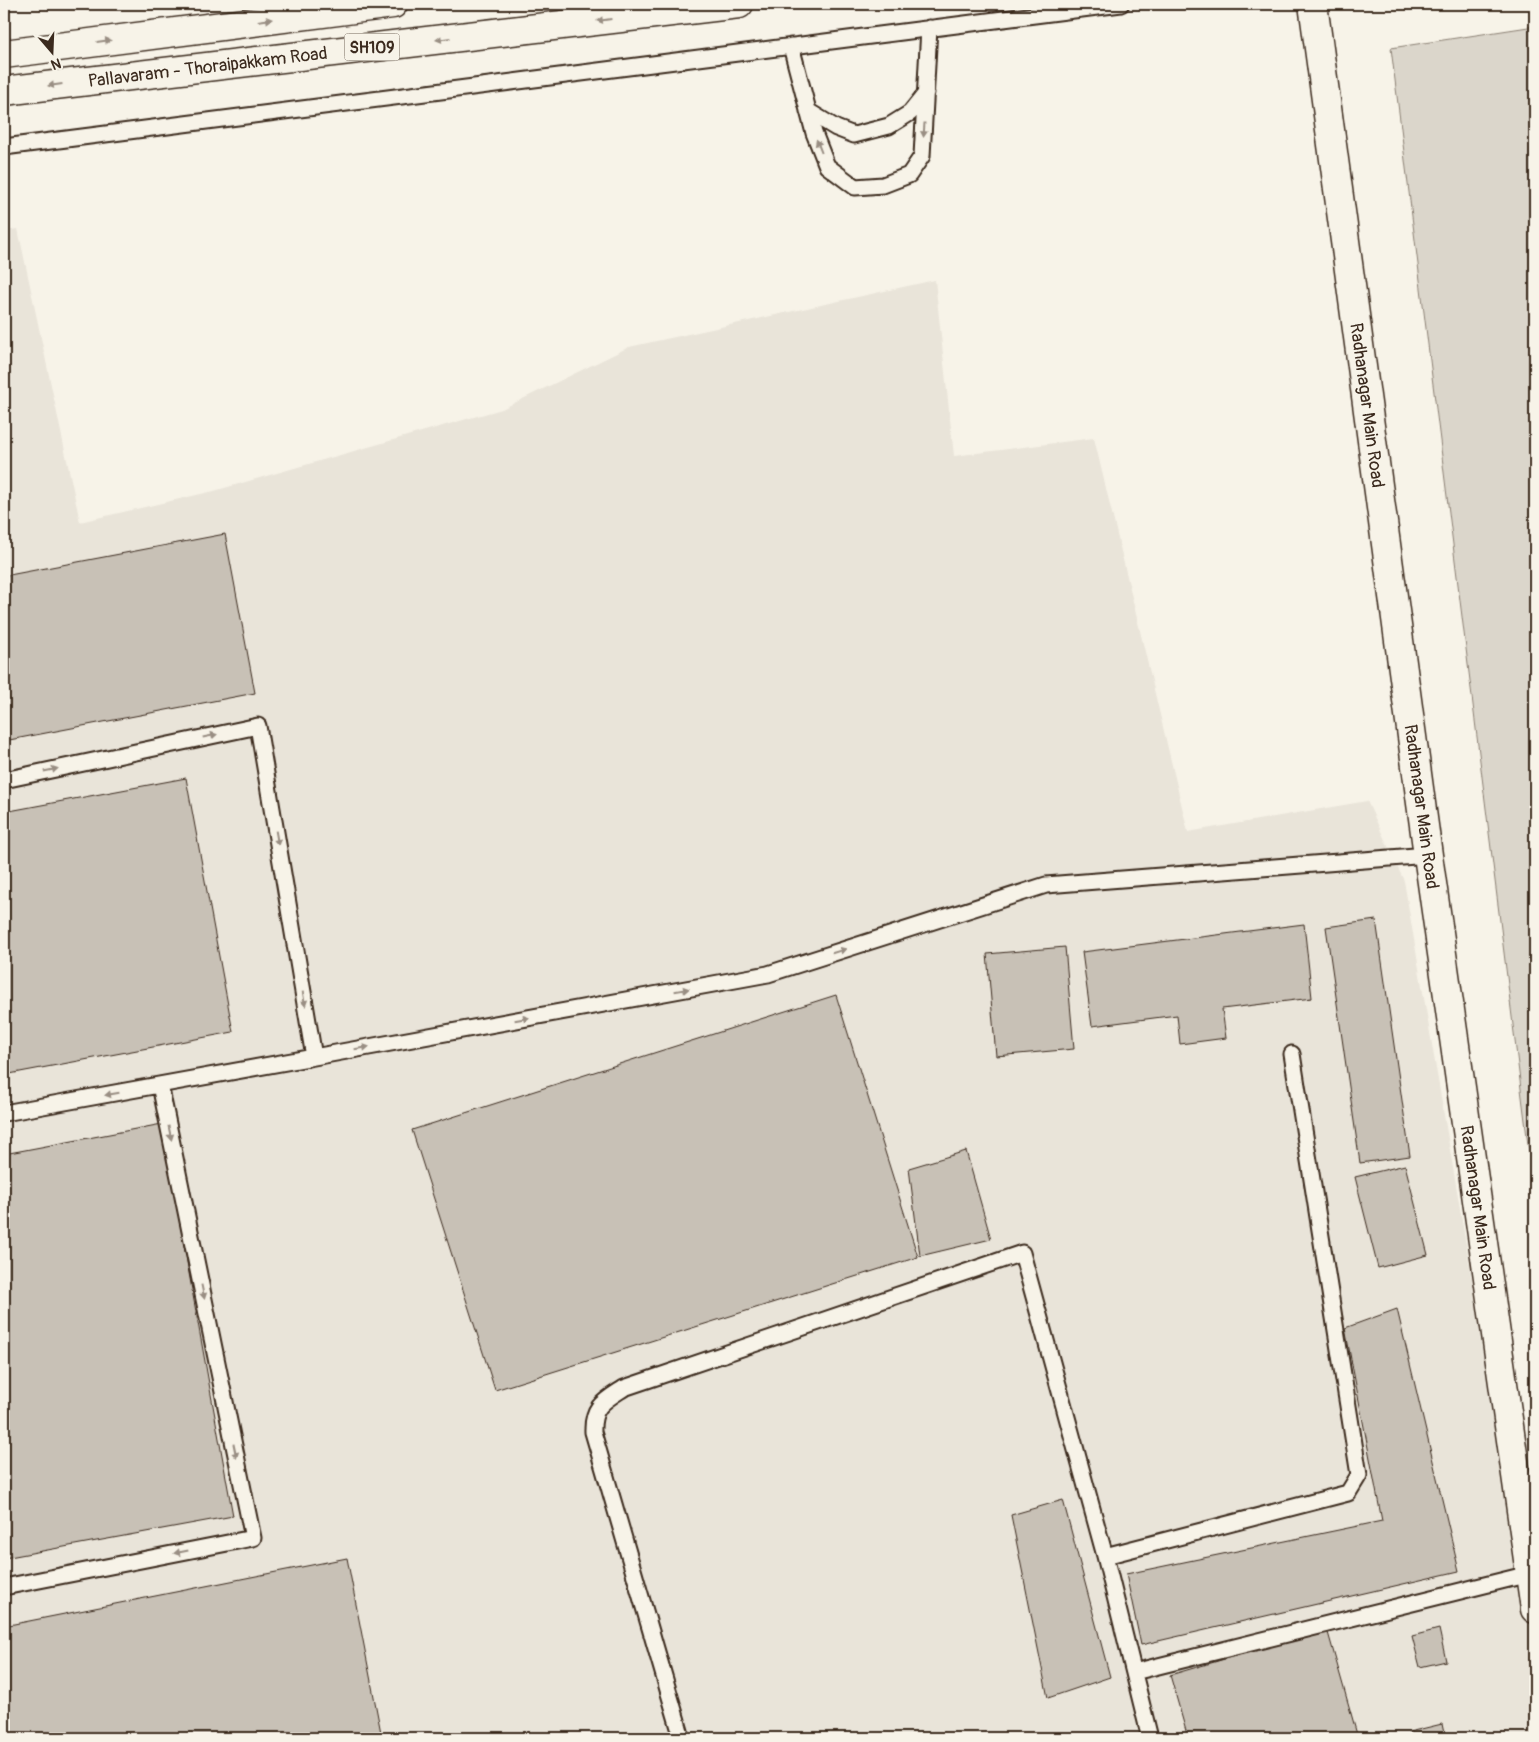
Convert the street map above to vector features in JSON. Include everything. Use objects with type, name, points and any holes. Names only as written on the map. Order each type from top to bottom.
[{"type":"street","name":"SH109","points":[[4,54],[393,4]]},
{"type":"street","name":"Pallavaram - Thoraipakkam Road","points":[[4,91],[739,4]]},
{"type":"street","name":"Radhanagar Main Road","points":[[1313,4],[1428,855],[1535,1609]]},
{"type":"lane","points":[[4,147],[1121,4]]},
{"type":"lane","points":[[791,46],[814,132],[827,166],[855,187],[883,186],[909,175],[922,156],[929,28]]},
{"type":"lane","points":[[808,111],[836,128],[854,135],[889,126],[910,113],[926,93]]},
{"type":"lane","points":[[4,780],[258,726],[314,1057]]},
{"type":"lane","points":[[4,1113],[768,974],[1046,885],[1428,855]]},
{"type":"lane","points":[[1105,1556],[1348,1493],[1359,1475],[1292,1054]]},
{"type":"lane","points":[[4,1587],[253,1538],[160,1085]]},
{"type":"lane","points":[[682,1738],[593,1432],[594,1414],[598,1407],[624,1388],[1022,1253],[1105,1556],[1150,1738]]},
{"type":"lane","points":[[1134,1672],[1529,1574]]},
{"type":"shaded area","points":[[1535,26],[1535,1201],[1391,48]]},
{"type":"shaded area","points":[[18,229],[80,522],[214,491],[502,409],[629,347],[935,280],[954,456],[1094,438],[1188,832],[1367,801],[1404,881],[1535,1647],[1535,1738],[4,1738],[4,231]]},
{"type":"building","points":[[225,534],[255,693],[4,741],[4,576]]},
{"type":"building","points":[[186,778],[233,1032],[4,1075],[4,812]]},
{"type":"building","points":[[1376,920],[1410,1156],[1360,1163],[1326,927]]},
{"type":"building","points":[[1304,924],[1312,998],[1222,1009],[1226,1038],[1180,1044],[1177,1015],[1092,1026],[1082,952]]},
{"type":"building","points":[[1065,947],[1074,1049],[996,1056],[987,954]]},
{"type":"building","points":[[836,995],[918,1257],[495,1390],[412,1130]]},
{"type":"building","points":[[162,1124],[233,1516],[4,1558],[4,1154]]},
{"type":"building","points":[[966,1151],[991,1239],[920,1256],[909,1168]]},
{"type":"building","points":[[1405,1165],[1428,1255],[1378,1268],[1355,1177]]},
{"type":"building","points":[[1397,1309],[1459,1571],[1141,1645],[1126,1574],[1382,1521],[1345,1328]]},
{"type":"building","points":[[1063,1500],[1110,1677],[1048,1698],[1011,1515]]},
{"type":"building","points":[[347,1558],[382,1738],[4,1738],[4,1626]]},
{"type":"building","points":[[1327,1629],[1358,1738],[1188,1738],[1170,1675]]},
{"type":"building","points":[[1439,1629],[1446,1661],[1420,1667],[1412,1636]]},
{"type":"building","points":[[1442,1724],[1445,1738],[1411,1738],[1409,1732]]}]
